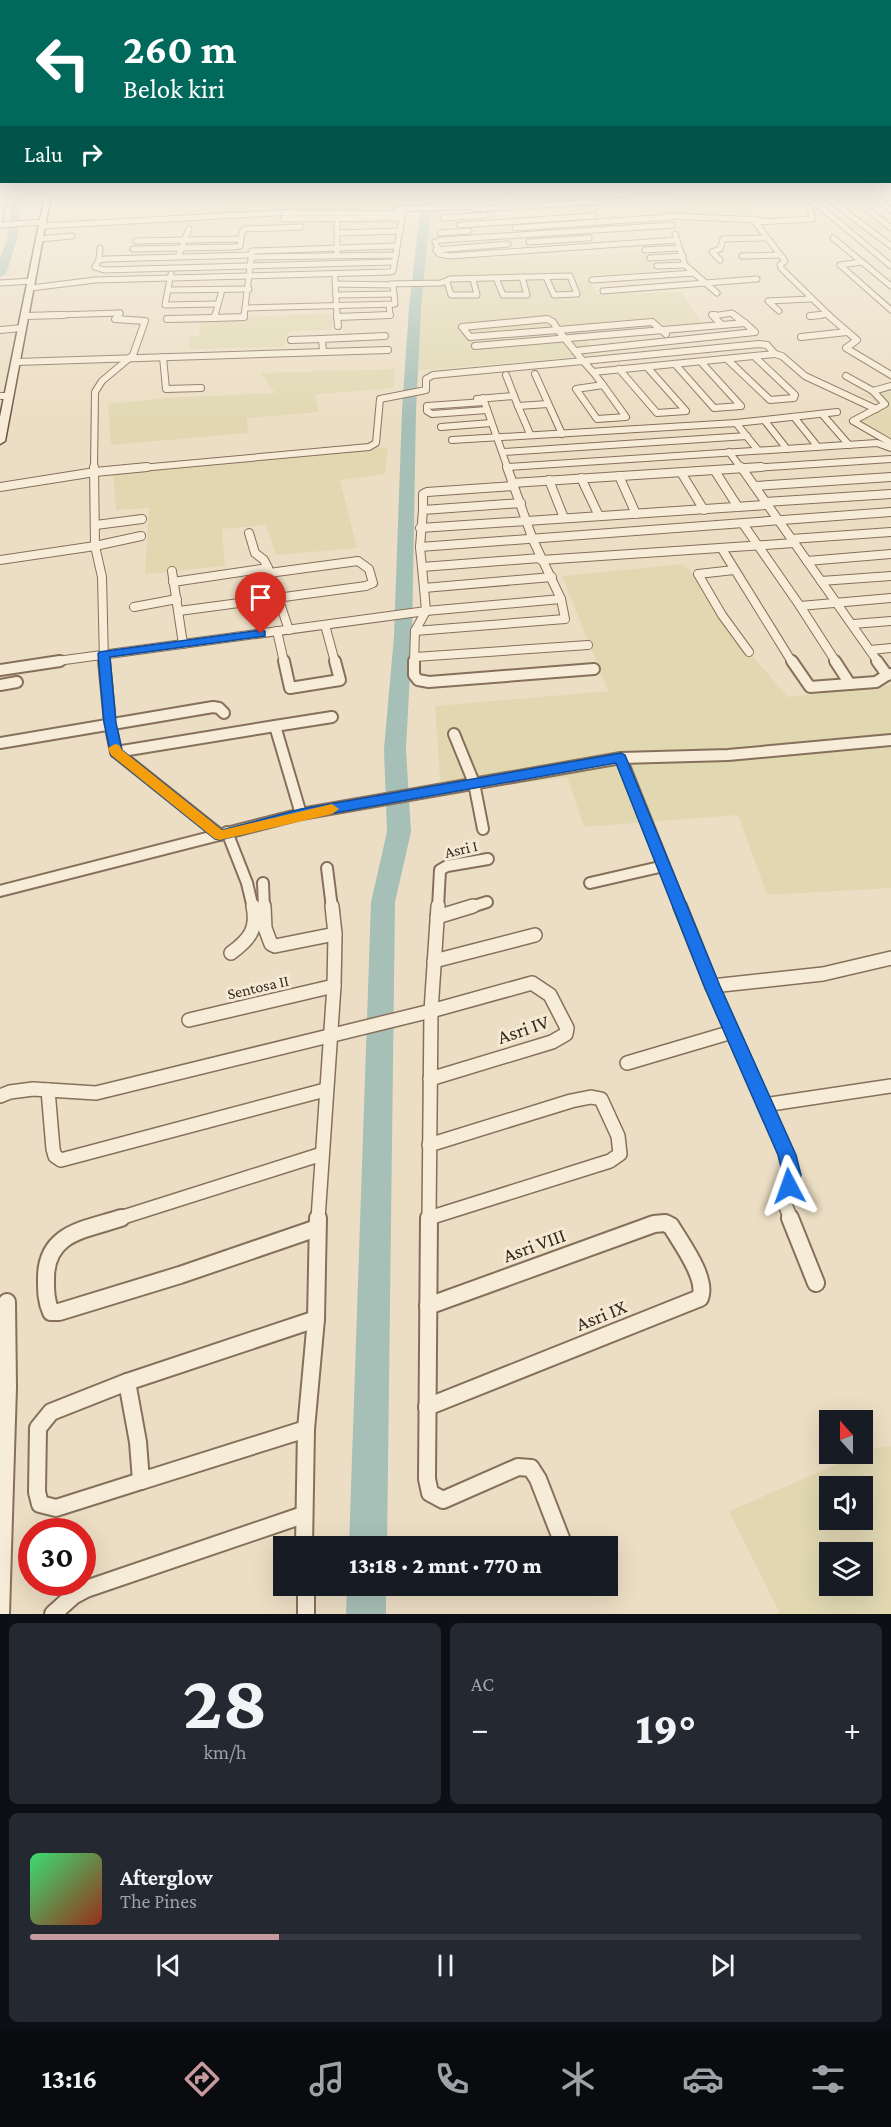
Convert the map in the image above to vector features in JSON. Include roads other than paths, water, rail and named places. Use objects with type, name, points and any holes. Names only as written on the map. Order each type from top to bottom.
[{"type":"main road","points":[[0,441],[33,270]]},
{"type":"street","points":[[173,270],[165,305],[217,304]]},
{"type":"street","points":[[167,319],[244,317],[249,289],[249,270]]},
{"type":"street","points":[[335,270],[338,326]]},
{"type":"street","points":[[1,283],[248,277],[391,270]]},
{"type":"street","points":[[686,292],[715,291],[691,270]]},
{"type":"street","points":[[784,270],[810,299],[857,340],[846,348],[891,375]]},
{"type":"street","points":[[846,270],[891,310]]},
{"type":"street","points":[[872,270],[891,286]]},
{"type":"street","points":[[621,272],[638,288]]},
{"type":"street","points":[[592,280],[694,273]]},
{"type":"street","points":[[335,284],[431,283],[447,282],[450,279],[570,276],[577,294],[554,294],[546,277]]},
{"type":"street","points":[[496,278],[503,295],[527,295],[522,278]]},
{"type":"street","points":[[447,282],[451,295],[477,295],[473,279]]},
{"type":"street","points":[[603,291],[757,279]]},
{"type":"street","points":[[246,308],[395,304],[393,285],[390,284]]},
{"type":"street","points":[[866,287],[874,286]]},
{"type":"street","points":[[882,286],[891,286]]},
{"type":"street","points":[[201,296],[249,289]]},
{"type":"street","points":[[168,290],[221,293]]},
{"type":"street","points":[[214,318],[221,293]]},
{"type":"street","points":[[336,295],[394,294]]},
{"type":"street","points":[[779,311],[768,301],[810,299]]},
{"type":"street","points":[[337,317],[390,315],[389,305]]},
{"type":"street","points":[[24,316],[119,313],[115,319],[144,321],[132,357],[112,371],[94,392],[95,546],[102,577],[104,654],[110,723],[116,752],[224,834],[255,911],[252,934],[241,947],[231,953]]},
{"type":"street","points":[[575,351],[755,332],[732,313],[712,315],[722,325]]},
{"type":"street","points":[[810,316],[828,314]]},
{"type":"street","points":[[617,325],[553,322],[547,319],[462,327],[470,337],[558,330],[617,325],[652,322],[693,363]]},
{"type":"street","points":[[553,322],[604,385],[626,417],[597,419],[576,389],[604,385]]},
{"type":"street","points":[[476,346],[745,323]]},
{"type":"street","points":[[0,330],[22,328]]},
{"type":"street","points":[[801,337],[847,332]]},
{"type":"street","points":[[291,340],[385,336]]},
{"type":"street","points":[[322,339],[323,352]]},
{"type":"street","points":[[0,487],[95,472],[369,447],[376,443],[380,399],[424,390],[427,388],[426,379],[433,375],[759,344],[767,345],[774,354]]},
{"type":"street","points":[[16,362],[388,350]]},
{"type":"street","points":[[593,372],[774,354],[782,356],[828,396],[840,392],[876,409]]},
{"type":"street","points":[[163,357],[166,389],[201,388]]},
{"type":"street","points":[[728,360],[770,400],[794,398],[795,395],[755,357]]},
{"type":"street","points":[[675,364],[714,408],[741,406],[701,362]]},
{"type":"street","points":[[620,369],[657,413],[686,411],[647,367]]},
{"type":"street","points":[[535,374],[562,434]]},
{"type":"street","points":[[506,375],[530,434]]},
{"type":"street","points":[[846,376],[873,391],[885,403],[853,421],[891,443]]},
{"type":"street","points":[[873,391],[891,386]]},
{"type":"street","points":[[0,396],[10,396]]},
{"type":"street","points":[[485,404],[426,402],[428,414],[432,414],[485,404],[514,396]]},
{"type":"street","points":[[416,631],[565,620],[561,599],[533,540],[485,404]]},
{"type":"street","points":[[518,406],[548,404]]},
{"type":"street","points":[[452,440],[765,421],[837,412]]},
{"type":"street","points":[[822,414],[849,445]]},
{"type":"street","points":[[794,417],[818,447]]},
{"type":"street","points":[[765,421],[787,449]]},
{"type":"street","points":[[441,427],[491,423]]},
{"type":"street","points":[[736,423],[757,449]]},
{"type":"street","points":[[503,452],[747,436]]},
{"type":"street","points":[[507,467],[757,449],[882,444],[891,448]]},
{"type":"street","points":[[722,549],[810,687],[876,682],[889,674],[835,602],[744,469],[729,452]]},
{"type":"street","points":[[594,669],[429,682],[418,680],[414,675],[416,631],[426,612],[420,547],[423,494],[549,480],[682,474],[891,459]]},
{"type":"street","points":[[715,471],[738,507]]},
{"type":"street","points":[[682,474],[704,510]]},
{"type":"street","points":[[619,476],[636,514]]},
{"type":"street","points":[[756,486],[891,477]]},
{"type":"street","points":[[581,478],[599,516]]},
{"type":"street","points":[[549,480],[564,519]]},
{"type":"street","points":[[420,528],[704,510],[891,494]]},
{"type":"street","points":[[423,510],[521,503]]},
{"type":"street","points":[[420,547],[743,525],[778,520],[891,512]]},
{"type":"street","points":[[96,525],[142,519]]},
{"type":"street","points":[[743,525],[800,606],[849,684]]},
{"type":"street","points":[[422,567],[722,549],[891,532]]},
{"type":"street","points":[[249,533],[255,553],[264,560],[269,571],[289,630]]},
{"type":"street","points":[[0,560],[95,546],[141,536]]},
{"type":"street","points":[[807,561],[891,554]]},
{"type":"street","points":[[134,607],[178,605],[366,586],[373,583],[367,565],[358,561],[173,582]]},
{"type":"street","points":[[734,570],[698,574],[722,615],[749,652]]},
{"type":"street","points":[[172,571],[183,644]]},
{"type":"street","points":[[821,581],[891,576]]},
{"type":"street","points":[[424,588],[552,577]]},
{"type":"street","points":[[800,606],[891,598]]},
{"type":"street","points":[[0,670],[415,613],[561,599]]},
{"type":"street","points":[[853,624],[891,621]]},
{"type":"street","points":[[277,631],[290,688],[340,680],[325,625]]},
{"type":"street","points":[[415,657],[588,645]]},
{"type":"street","points":[[870,650],[891,648]]},
{"type":"street","points":[[0,685],[17,682]]},
{"type":"street","points":[[0,743],[213,707],[219,708],[224,713]]},
{"type":"street","points":[[116,752],[332,717]]},
{"type":"street","points":[[275,726],[301,814]]},
{"type":"street","points":[[454,734],[474,783],[483,829]]},
{"type":"street","points":[[0,891],[301,814],[621,758],[728,755],[891,740]]},
{"type":"street","points":[[621,758],[712,986],[787,1155],[792,1175],[784,1202],[816,1283]]},
{"type":"street","name":"Asri I","points":[[437,917],[440,870],[447,866],[488,860]]},
{"type":"street","points":[[590,883],[664,866]]},
{"type":"street","points":[[304,1536],[306,1429],[316,1319],[317,1228],[328,1036],[334,986],[335,934],[327,868]]},
{"type":"street","points":[[263,883],[265,928],[271,944],[275,946],[335,934]]},
{"type":"street","points":[[487,902],[437,917],[431,1011],[427,1479],[430,1493],[443,1500],[518,1467],[531,1468],[538,1479],[560,1536]]},
{"type":"street","points":[[434,961],[535,935]]},
{"type":"street","points":[[712,986],[823,974],[891,958]]},
{"type":"street","name":"Asri IV","points":[[430,1079],[541,1045],[566,1034],[567,1028],[548,991],[532,983],[431,1011]]},
{"type":"street","name":"Sentosa II","points":[[189,1020],[334,986]]},
{"type":"street","points":[[0,1098],[15,1098],[42,1090],[78,1095],[96,1093],[431,1011]]},
{"type":"street","points":[[627,1063],[732,1032]]},
{"type":"street","points":[[764,1105],[891,1086]]},
{"type":"street","points":[[42,1090],[53,1149],[55,1156],[61,1160],[325,1090]]},
{"type":"street","points":[[429,1145],[571,1101],[591,1097],[601,1099],[618,1136],[620,1154],[610,1161],[429,1218]]},
{"type":"street","points":[[317,1228],[180,1275],[59,1312],[51,1312],[47,1305],[45,1268],[48,1254],[57,1242],[72,1234],[322,1154]]},
{"type":"street","name":"Asri IX","points":[[427,1407],[700,1298],[704,1291],[699,1275],[671,1226],[665,1222],[654,1224]]},
{"type":"street","name":"Asri VIII","points":[[428,1306],[654,1224]]},
{"type":"street","points":[[1,1614],[8,1387],[7,1302]]},
{"type":"street","points":[[306,1429],[56,1508],[40,1504],[37,1492],[38,1428],[51,1412],[127,1382],[316,1319]]},
{"type":"street","points":[[127,1382],[138,1442],[141,1481]]},
{"type":"street","points":[[54,1614],[72,1596],[86,1589],[303,1515]]},
{"type":"street","points":[[306,1596],[306,1614]]},
{"type":"waterway","points":[[368,1536],[383,902],[399,832],[395,749],[403,636],[409,411],[419,270]]},
{"type":"waterway","points":[[366,1614],[367,1596]]}]
